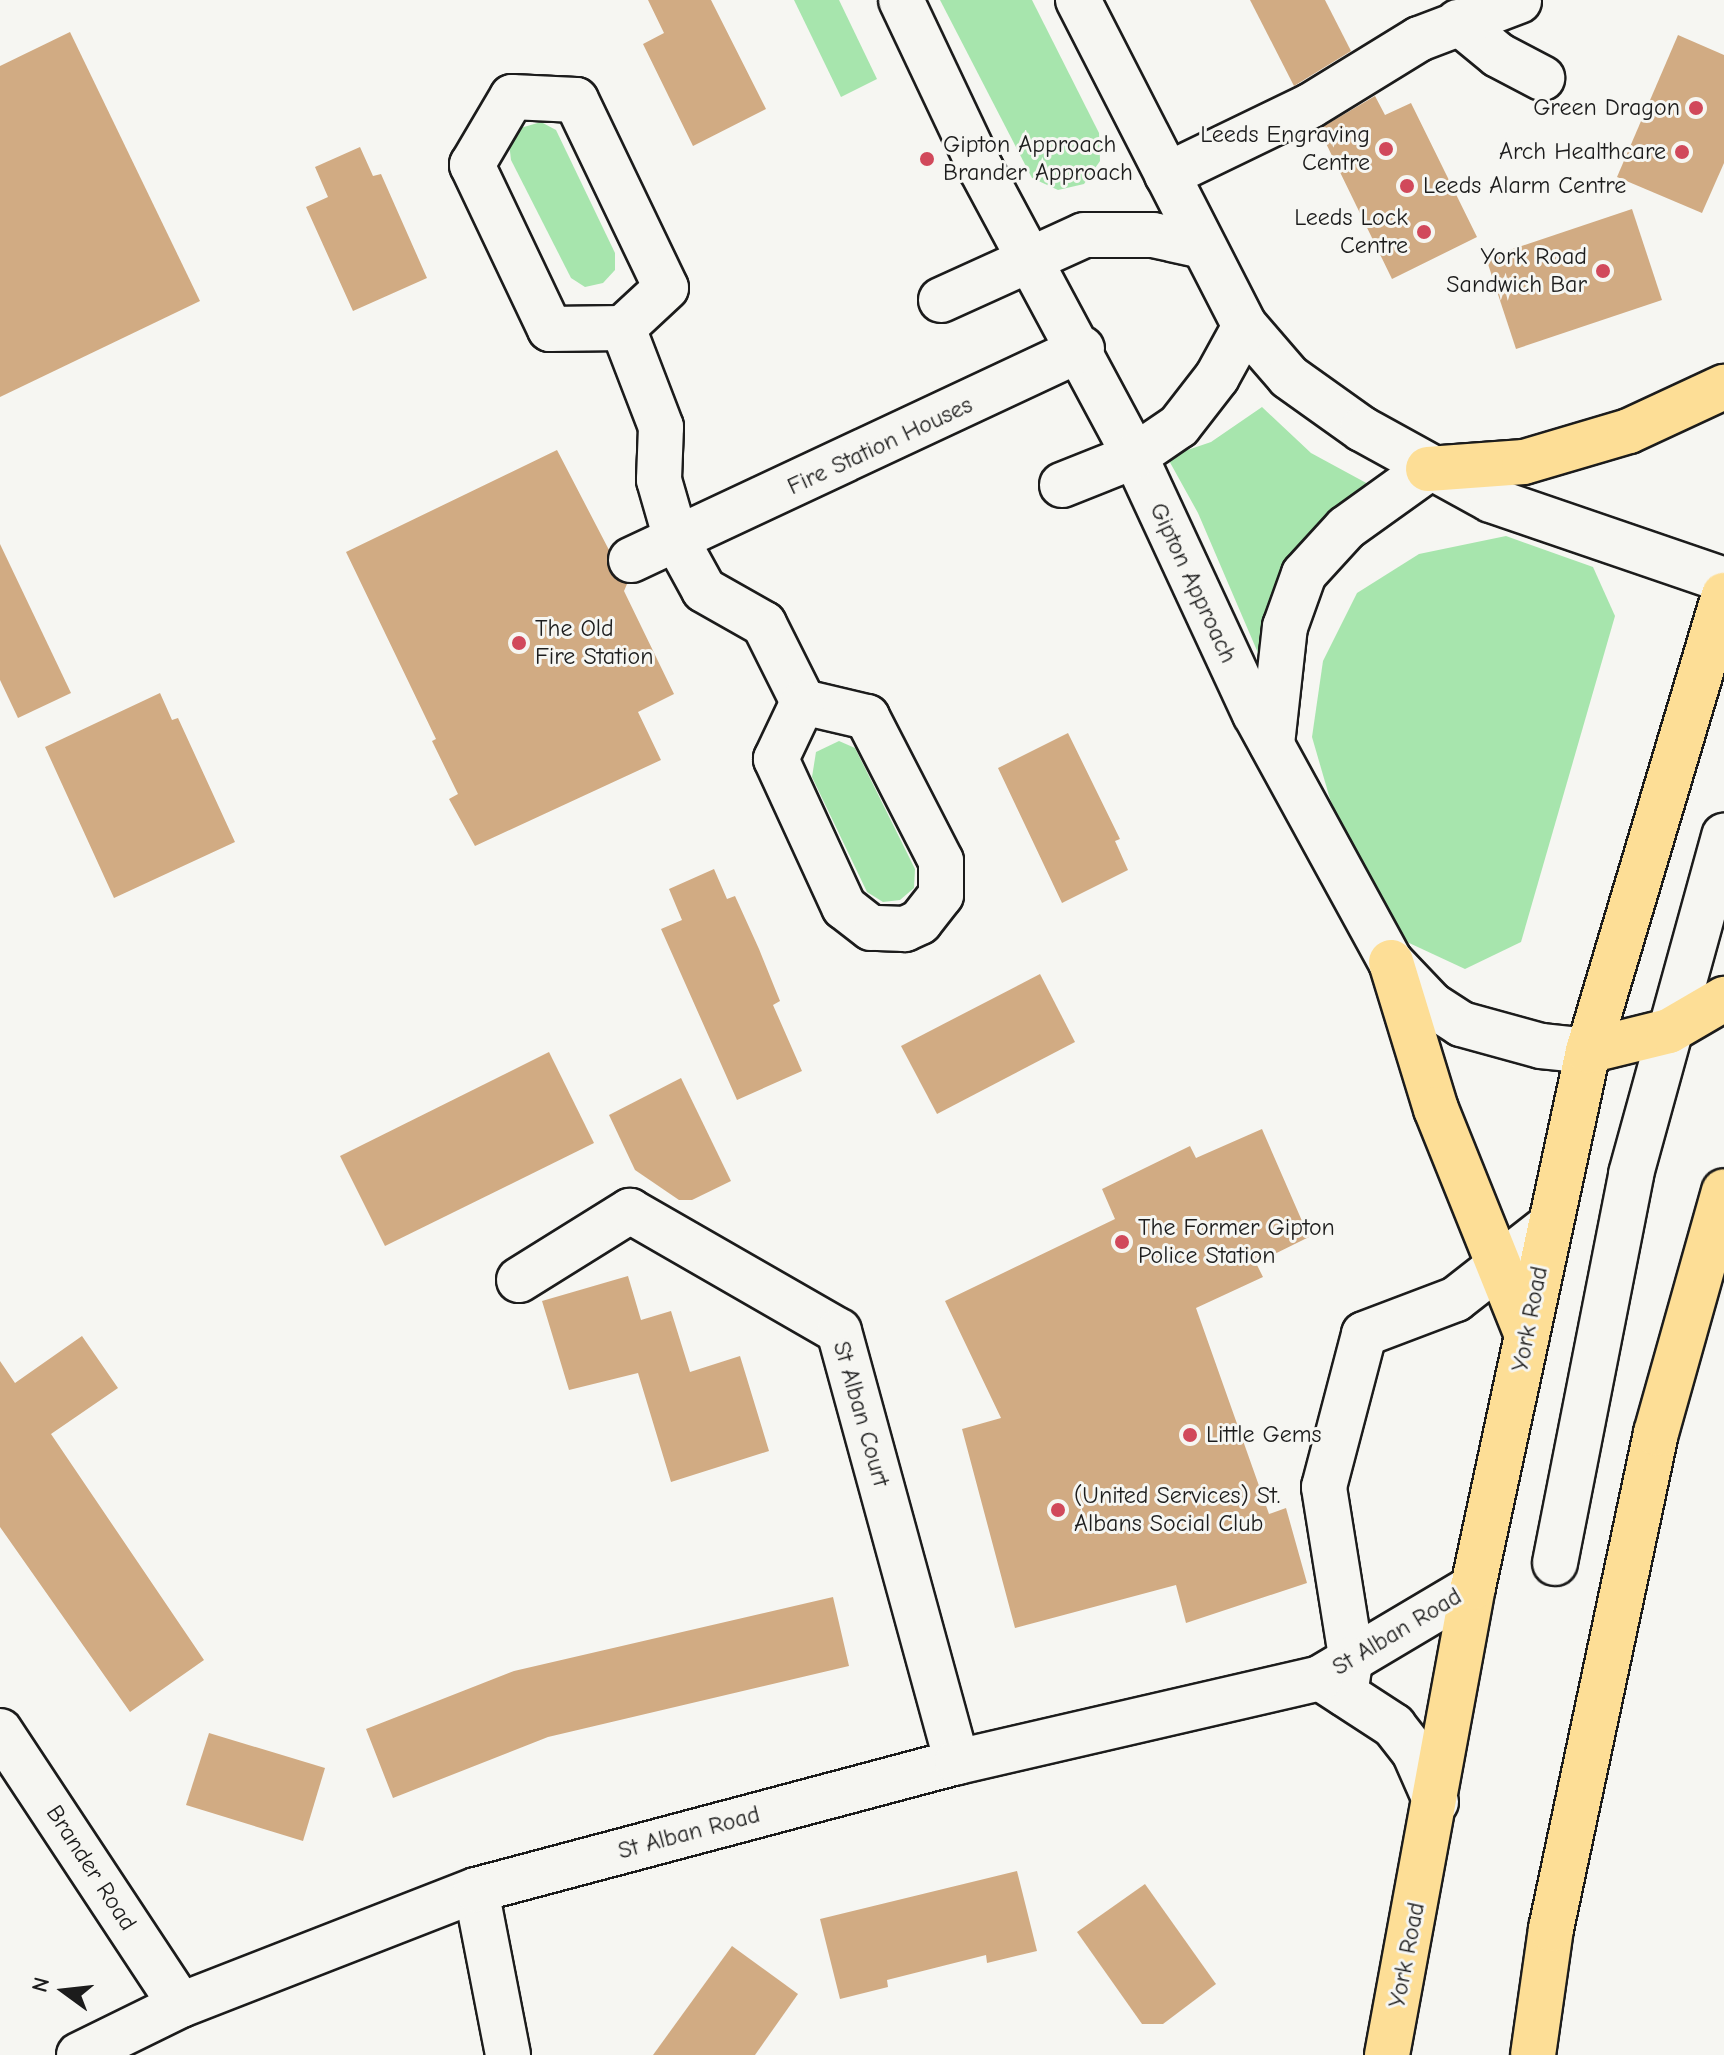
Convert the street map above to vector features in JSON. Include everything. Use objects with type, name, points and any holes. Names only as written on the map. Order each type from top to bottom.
[{"type":"highway","points":[[1428,469],[1524,462],[1629,431],[1724,387]]},
{"type":"highway","name":"York Road","points":[[1387,2055],[1436,1802],[1473,1587],[1547,1228],[1588,1051],[1724,595]]},
{"type":"highway","points":[[1391,962],[1436,1109],[1527,1335]]},
{"type":"highway","points":[[1588,1051],[1669,1031],[1724,999]]},
{"type":"highway","points":[[1533,2055],[1551,1929],[1656,1433],[1724,1191]]},
{"type":"street","name":"Gipton Approach","points":[[901,0],[981,169],[1082,349],[1135,456],[1162,522],[1272,744],[1391,962],[1432,1005],[1461,1024],[1541,1046],[1588,1051]]},
{"type":"street","points":[[1078,0],[1245,326],[1289,377],[1428,469],[1491,500],[1724,580]]},
{"type":"street","points":[[1167,175],[1310,106],[1419,39],[1519,1]]},
{"type":"street","points":[[1458,22],[1498,55],[1542,78]]},
{"type":"street","points":[[512,97],[576,100],[666,288],[623,328],[550,329],[472,165],[512,97]]},
{"type":"street","points":[[941,300],[1084,235],[1153,235],[1203,246]]},
{"type":"street","points":[[1062,485],[1135,456],[1179,426],[1217,377],[1245,326]]},
{"type":"street","points":[[623,328],[661,427],[659,480],[676,539],[704,590],[764,624],[803,702]]},
{"type":"street","name":"Fire Station Houses","points":[[631,560],[1082,349]]},
{"type":"street","points":[[1272,744],[1285,627],[1304,574],[1346,528],[1428,469]]},
{"type":"street","points":[[803,702],[867,717],[941,861],[941,895],[920,922],[905,929],[871,928],[844,907],[776,759],[803,702]]},
{"type":"street","points":[[1555,1563],[1631,1174],[1724,836]]},
{"type":"street","name":"St Alban Court","points":[[519,1280],[630,1211],[839,1331],[957,1762]]},
{"type":"street","points":[[1339,1676],[1324,1487],[1364,1334],[1456,1299],[1501,1268],[1547,1228]]},
{"type":"street","name":"St Alban Road","points":[[79,2055],[181,2005],[476,1890],[957,1762],[1339,1676],[1473,1587]]},
{"type":"street","name":"St Alban Road","points":[[1339,1676],[1394,1726],[1414,1752],[1436,1802]]},
{"type":"street","name":"Brander Road","points":[[0,1731],[181,2005]]},
{"type":"street","points":[[476,1890],[508,2055]]},
{"type":"green space","points":[[794,0],[839,0],[877,79],[841,97]]},
{"type":"green space","points":[[940,0],[1032,0],[1099,133],[1100,161],[1084,184],[1058,190],[1032,178]]},
{"type":"green space","points":[[541,122],[556,130],[615,253],[615,270],[603,283],[585,287],[571,278],[511,160],[509,143],[517,129]]},
{"type":"green space","points":[[1262,407],[1311,453],[1370,485],[1332,510],[1307,539],[1261,660],[1198,513],[1167,457],[1211,442]]},
{"type":"green space","points":[[1506,536],[1593,567],[1615,616],[1521,942],[1465,969],[1407,942],[1372,900],[1330,799],[1312,737],[1323,661],[1357,593],[1419,554]]},
{"type":"green space","points":[[839,741],[855,748],[915,869],[914,888],[900,900],[883,902],[867,892],[812,777],[816,752]]},
{"type":"building","points":[[648,0],[711,0],[766,109],[693,146],[643,44],[664,33]]},
{"type":"building","points":[[1250,0],[1325,0],[1351,51],[1294,86]]},
{"type":"building","points":[[70,32],[200,301],[0,397],[0,66]]},
{"type":"building","points":[[1678,35],[1724,55],[1724,163],[1702,213],[1617,177]]},
{"type":"building","points":[[1375,96],[1385,115],[1411,103],[1477,237],[1392,279],[1319,129]]},
{"type":"building","points":[[360,147],[373,176],[381,174],[427,278],[353,311],[306,207],[328,197],[315,167]]},
{"type":"building","points":[[1632,209],[1662,300],[1516,349],[1486,258]]},
{"type":"building","name":"The Old Fire Station","points":[[557,450],[609,550],[609,571],[627,584],[624,591],[674,694],[638,712],[661,760],[475,846],[449,799],[458,794],[432,741],[436,739],[346,552]]},
{"type":"building","points":[[0,544],[71,693],[18,718],[0,680]]},
{"type":"building","points":[[160,693],[172,720],[178,718],[235,842],[114,898],[45,747]]},
{"type":"building","points":[[1068,733],[1120,839],[1115,841],[1128,870],[1062,903],[998,768]]},
{"type":"building","points":[[714,869],[727,899],[735,896],[759,949],[780,1001],[773,1005],[802,1071],[737,1100],[661,929],[682,920],[669,889]]},
{"type":"building","points":[[1040,974],[1075,1042],[937,1114],[901,1046]]},
{"type":"building","points":[[549,1052],[594,1143],[385,1246],[340,1156]]},
{"type":"building","points":[[681,1078],[731,1181],[692,1200],[679,1200],[635,1170],[609,1115]]},
{"type":"building","points":[[1262,1129],[1309,1237],[1256,1263],[1263,1277],[1196,1308],[1269,1514],[1286,1508],[1307,1583],[1186,1623],[1176,1585],[1015,1628],[962,1429],[1001,1418],[945,1301],[1115,1219],[1102,1189],[1190,1146],[1196,1158]]},
{"type":"building","points":[[628,1276],[641,1320],[671,1311],[690,1372],[740,1356],[769,1451],[671,1482],[638,1373],[569,1390],[542,1301]]},
{"type":"building","points":[[82,1336],[118,1388],[51,1434],[204,1660],[130,1712],[0,1527],[0,1361],[15,1383]]},
{"type":"building","points":[[833,1597],[849,1666],[548,1737],[393,1798],[366,1729],[514,1671]]},
{"type":"building","points":[[209,1733],[325,1768],[303,1841],[186,1805]]},
{"type":"building","points":[[1017,1871],[1037,1951],[987,1963],[986,1955],[887,1980],[888,1987],[840,1999],[820,1919]]},
{"type":"building","points":[[1145,1884],[1216,1984],[1163,2024],[1142,2024],[1077,1932]]},
{"type":"building","points":[[732,1946],[798,1994],[755,2055],[653,2055]]},
{"type":"place","name":"Green Dragon","points":[[1696,108]]},
{"type":"place","name":"Leeds Engraving Centre","points":[[1386,149]]},
{"type":"place","name":"Arch Healthcare","points":[[1682,152]]},
{"type":"place","name":"Gipton Approach Brander Approach","points":[[927,159]]},
{"type":"place","name":"Leeds Alarm Centre","points":[[1407,186]]},
{"type":"place","name":"Leeds Lock Centre","points":[[1424,232]]},
{"type":"place","name":"York Road Sandwich Bar","points":[[1603,271]]},
{"type":"place","name":"The Old Fire Station","points":[[519,643]]},
{"type":"place","name":"The Former Gipton Police Station","points":[[1122,1242]]},
{"type":"place","name":"Little Gems","points":[[1190,1435]]},
{"type":"place","name":"(United Services) St. Albans Social Club","points":[[1058,1510]]}]
